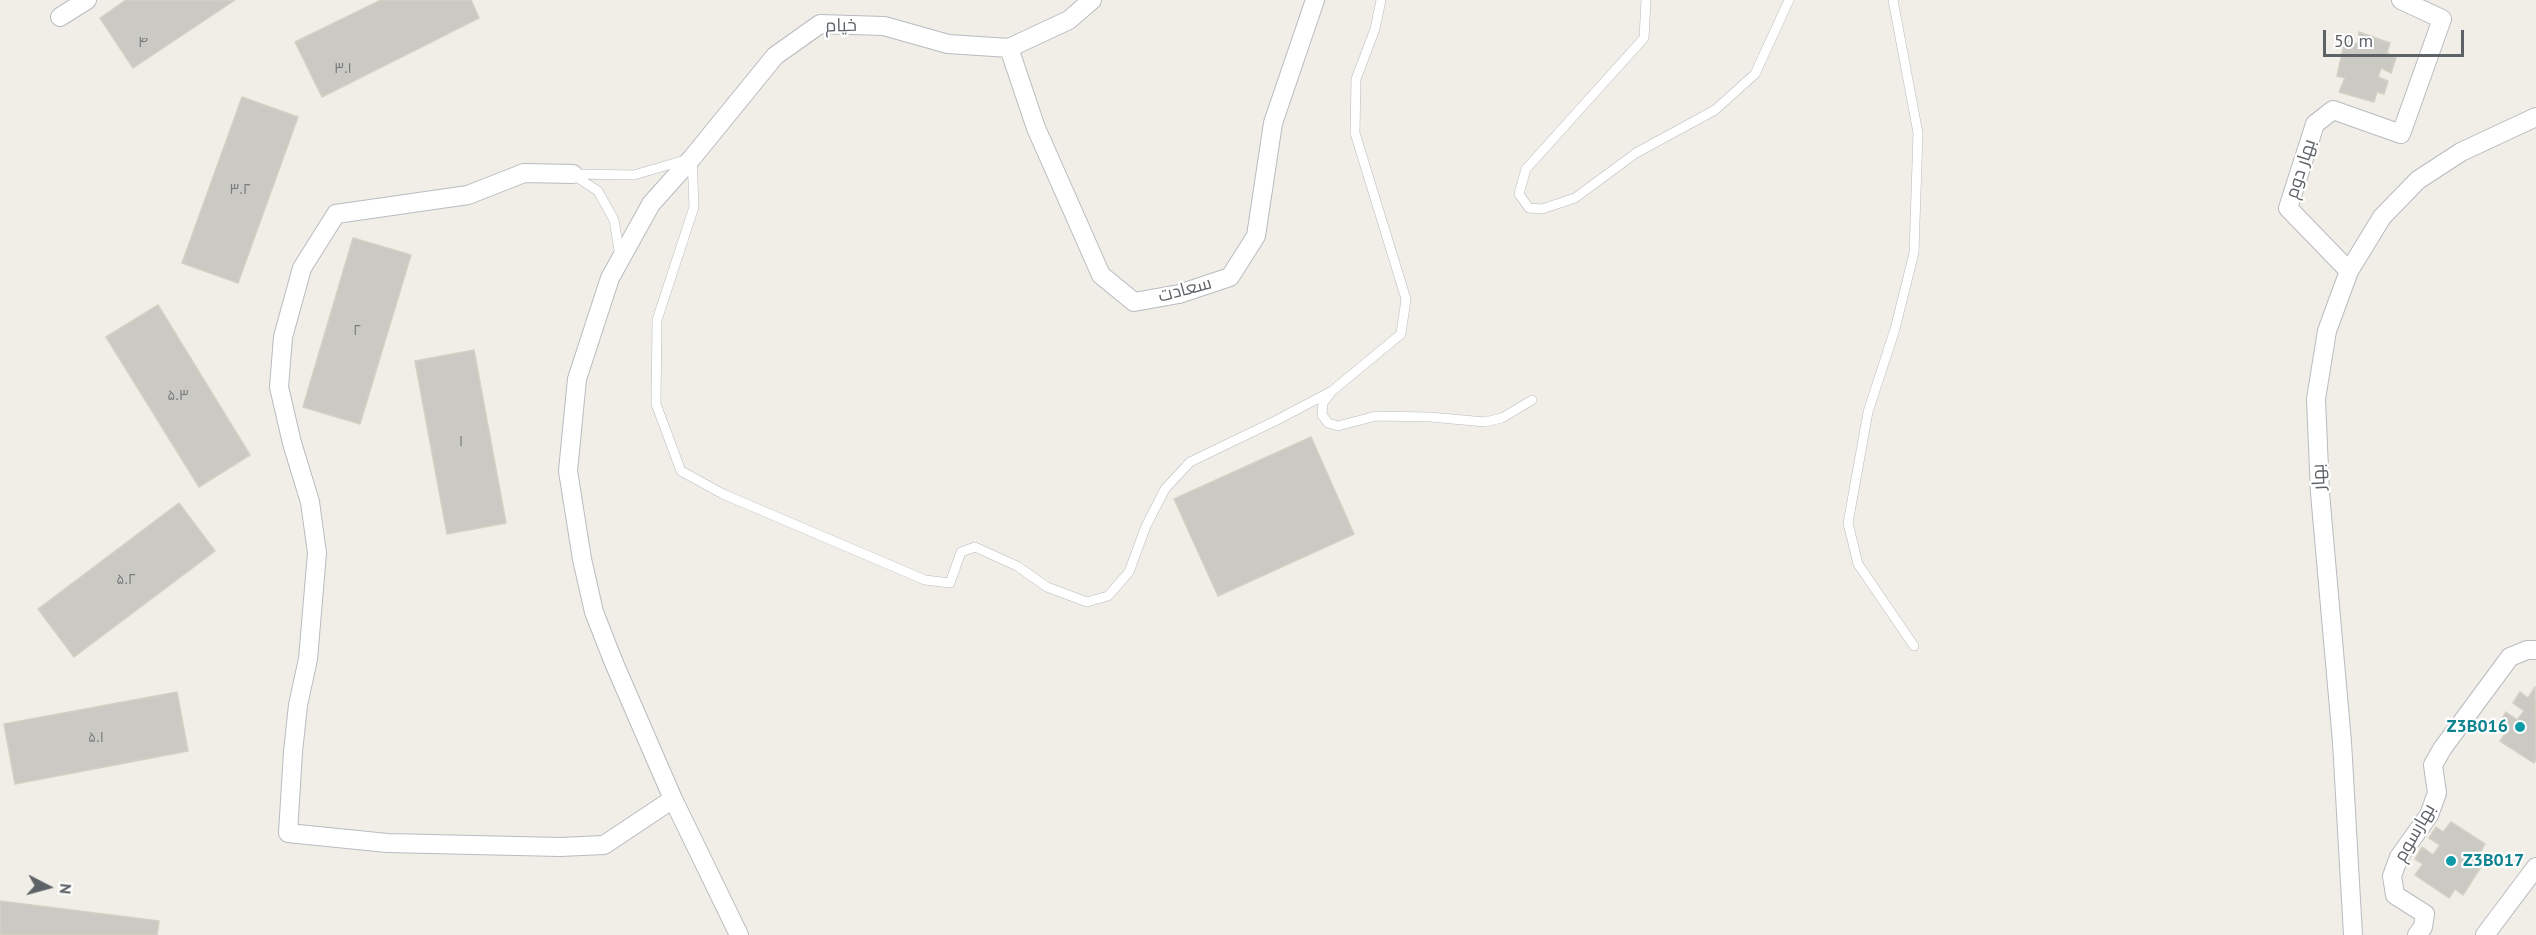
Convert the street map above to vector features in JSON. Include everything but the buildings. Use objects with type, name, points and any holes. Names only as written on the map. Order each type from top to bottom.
[{"type":"street","points":[[60,18],[87,0]]},
{"type":"street","points":[[1009,48],[1069,20],[1092,0]]},
{"type":"street","name":"سعادت","points":[[1009,48],[1036,128],[1101,275],[1134,302],[1179,294],[1230,277],[1256,236],[1273,123],[1315,0]]},
{"type":"street","name":"بهار دوم","points":[[2349,271],[2288,208],[2315,124],[2333,110],[2401,134],[2442,20],[2401,0]]},
{"type":"street","name":"خیام","points":[[739,935],[673,799],[594,612],[582,559],[568,471],[577,379],[610,278],[651,204],[692,158],[775,56],[820,24],[884,26],[948,44],[1009,48]]},
{"type":"street","name":"بهار","points":[[2353,935],[2342,742],[2320,493],[2316,399],[2327,331],[2349,271],[2382,217],[2418,180],[2461,152],[2535,119]]},
{"type":"street","points":[[573,174],[524,173],[468,195],[336,214],[302,268],[283,338],[279,387],[292,443],[310,502],[317,553],[308,659],[298,705],[293,752],[288,833],[398,843],[560,847],[604,845],[673,799]]},
{"type":"street","name":"بهارسوم","points":[[2417,935],[2423,927],[2425,914],[2395,895],[2392,876],[2399,857],[2429,815],[2437,793],[2433,765],[2442,748],[2510,657],[2527,650],[2536,650]]},
{"type":"street","points":[[2485,935],[2536,867]]},
{"type":"lane","points":[[573,174],[634,175],[692,158],[694,207],[657,320],[656,404],[681,471],[723,494],[925,580],[950,583],[961,552],[975,547],[1017,566],[1047,587],[1087,602],[1108,596],[1129,572],[1146,526],[1166,489],[1190,462],[1332,391],[1401,334],[1406,299],[1355,133],[1356,79],[1375,28],[1381,0]]},
{"type":"lane","points":[[1646,0],[1644,38],[1526,169],[1519,194],[1529,208],[1542,209],[1575,198],[1636,153],[1715,110],[1755,74],[1789,0]]},
{"type":"lane","points":[[1893,0],[1918,134],[1914,253],[1895,329],[1868,412],[1848,523],[1858,564],[1914,646]]},
{"type":"lane","points":[[573,174],[598,191],[614,220],[620,259]]},
{"type":"lane","points":[[1332,391],[1323,403],[1322,415],[1328,423],[1338,426],[1376,416],[1430,417],[1485,422],[1502,417],[1532,400]]},
{"type":"place","name":"Z3B016","points":[[2520,727]]},
{"type":"place","name":"Z3B017","points":[[2451,861]]}]
